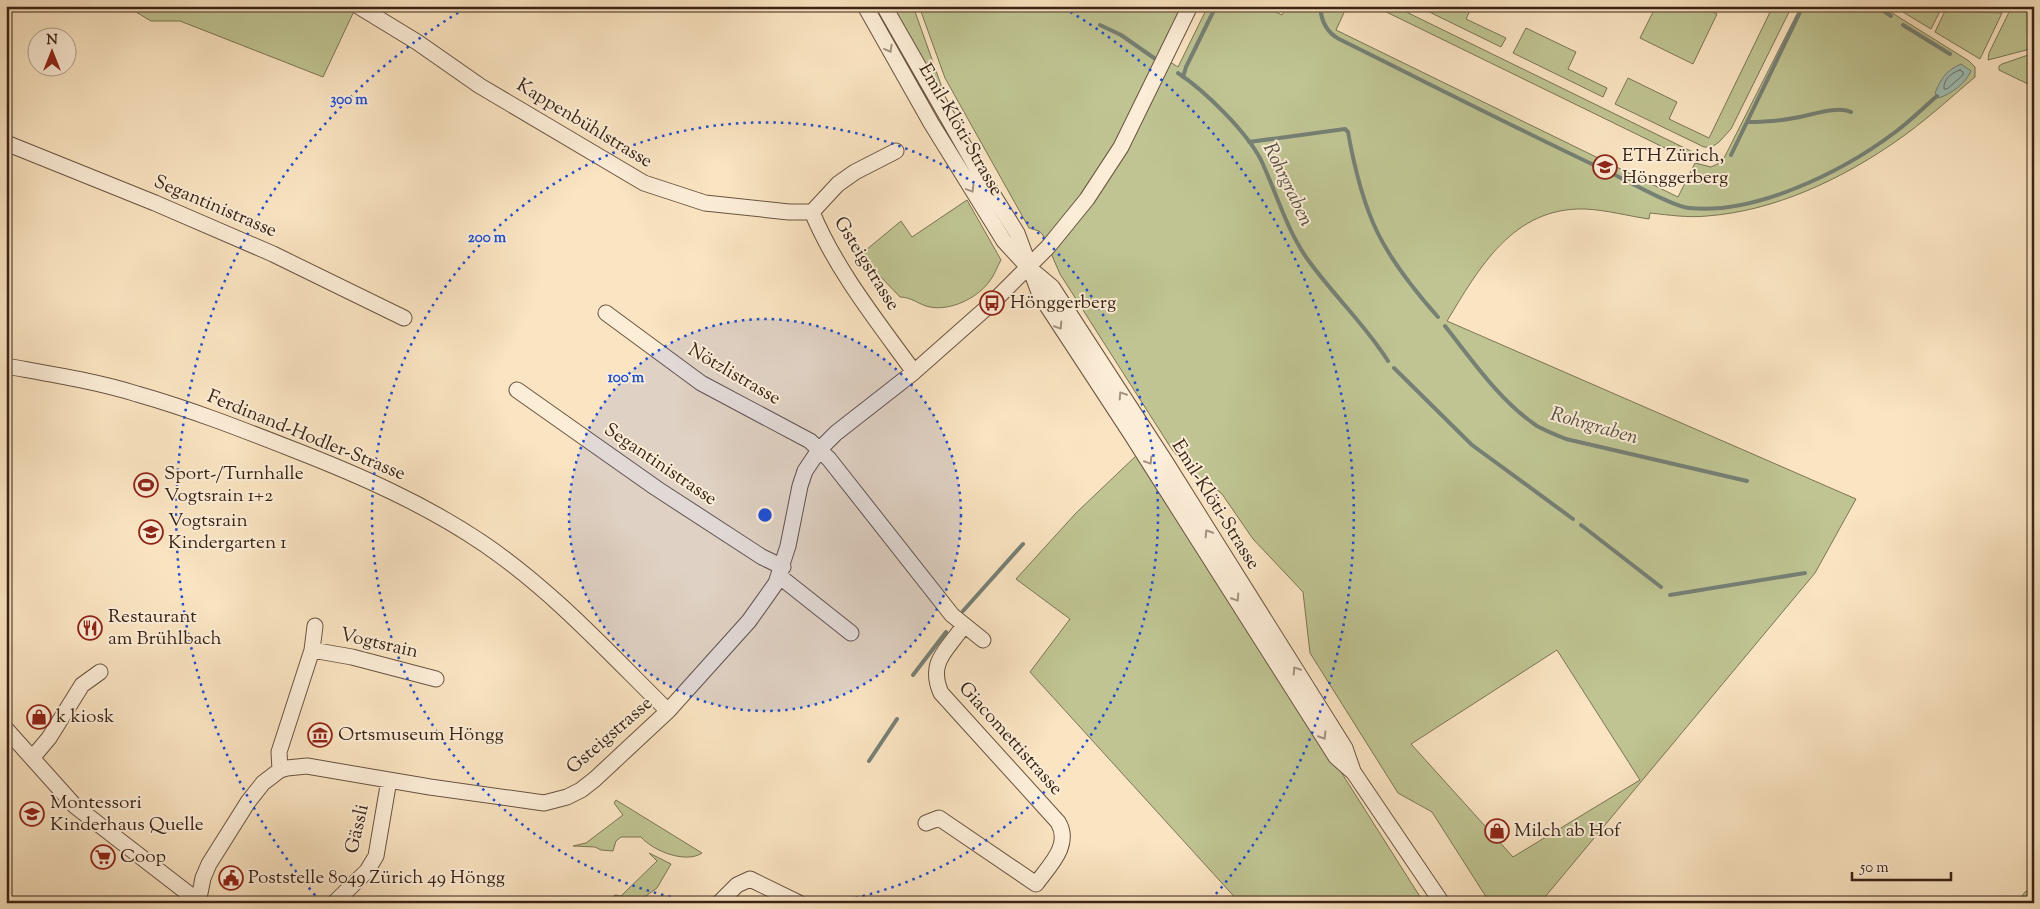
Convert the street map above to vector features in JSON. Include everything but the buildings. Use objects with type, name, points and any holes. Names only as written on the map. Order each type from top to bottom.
[{"type":"street","name":"Kappenbühlstrasse","points":[[358,6],[417,42],[480,86],[644,183],[705,203],[789,212],[812,212]]},
{"type":"street","name":"Emil-Klöti-Strasse","points":[[865,6],[931,123],[986,214],[1004,241],[1028,268]]},
{"type":"street","name":"Emil-Klöti-Strasse","points":[[884,6],[980,174],[1017,233],[1028,268],[1040,295],[1147,459],[1336,757],[1354,773],[1442,903]]},
{"type":"street","name":"Gsteigstrasse","points":[[280,770],[308,766],[544,803],[556,801],[581,790],[595,779],[668,711],[749,621],[781,572],[800,486],[805,470],[819,450],[836,433],[914,372],[992,303],[1028,268],[1087,199],[1121,147],[1190,6]]},
{"type":"street","name":"Segantinistrasse","points":[[6,143],[273,254],[404,318]]},
{"type":"street","name":"Gsteigstrasse","points":[[896,151],[855,172],[838,184],[812,212],[823,240],[858,295],[914,372]]},
{"type":"street","name":"Nötzlistrasse","points":[[606,313],[701,383],[810,441],[819,450]]},
{"type":"street","name":"Ferdinand-Hodler-Strasse","points":[[6,366],[86,381],[137,394],[220,421],[339,467],[387,489],[438,516],[484,544],[524,575],[567,611],[668,711]]},
{"type":"street","name":"Segantinistrasse","points":[[517,390],[656,488],[762,557],[851,634]]},
{"type":"street","points":[[819,450],[829,459],[952,615],[983,640]]},
{"type":"street","name":"Giacomettistrasse","points":[[926,823],[939,818],[1036,884],[1061,849],[1063,842],[1063,835],[1058,822],[941,693],[936,676],[938,660],[964,625]]},
{"type":"street","name":"Vogtsrain","points":[[280,770],[278,761],[280,752],[312,650],[315,626]]},
{"type":"street","name":"Vogtsrain","points":[[312,650],[360,659],[436,679]]},
{"type":"street","points":[[33,758],[82,685],[100,672]]},
{"type":"street","points":[[6,728],[75,806],[198,902],[203,878],[209,864],[248,802],[263,783],[280,770]]},
{"type":"street","name":"Gässli","points":[[334,903],[367,871],[376,856],[389,780]]},
{"type":"street","points":[[719,903],[737,885],[750,879],[798,903]]},
{"type":"green space","points":[[126,6],[349,6],[355,9],[323,77],[180,21],[151,21]]},
{"type":"green space","points":[[893,6],[913,6],[945,96],[944,98]]},
{"type":"green space","points":[[919,6],[1073,6],[1085,12],[1105,6],[1183,6],[1159,55],[1178,67],[1208,6],[1263,6],[1282,15],[1287,6],[1347,6],[1336,30],[1678,197],[1695,163],[1711,167],[1722,162],[1801,6],[1881,6],[1969,61],[1975,67],[1975,77],[1926,119],[1895,142],[1829,181],[1781,200],[1757,208],[1700,217],[1650,213],[1649,219],[1585,209],[1560,211],[1538,218],[1518,230],[1501,244],[1472,281],[1447,321],[1856,499],[1815,573],[1540,903],[1490,903],[1432,812],[1398,793],[1310,653],[1303,592],[1253,539],[1222,494],[1211,485],[1192,475],[1171,448],[1060,274],[1043,235],[1039,231],[1029,228],[945,78]],"holes":[[[1557,650],[1640,780],[1513,857],[1411,744]]]},
{"type":"green space","points":[[1374,6],[1394,6],[1703,157],[1667,149]]},
{"type":"green space","points":[[1417,6],[1472,6],[1466,19],[1506,38],[1501,47]]},
{"type":"green space","points":[[1656,6],[1701,6],[1717,14],[1693,64],[1640,38]]},
{"type":"green space","points":[[1773,6],[1792,6],[1731,129],[1712,147],[1704,147],[1615,104],[1628,78],[1677,102],[1669,119],[1709,138]]},
{"type":"green space","points":[[1893,6],[1936,6],[1941,9],[1931,29]]},
{"type":"green space","points":[[2012,6],[2034,6],[2034,48],[1988,60],[1989,53]]},
{"type":"green space","points":[[1945,11],[2002,13],[1980,59],[1935,32]]},
{"type":"green space","points":[[1526,28],[1576,52],[1568,69],[1607,88],[1603,97],[1513,53]]},
{"type":"green space","points":[[2034,53],[2034,87],[1999,70],[1999,66],[2002,64]]},
{"type":"green space","points":[[967,200],[1001,260],[989,282],[971,298],[955,305],[938,308],[900,297],[860,255],[901,221],[912,237]]},
{"type":"green space","points":[[1139,453],[1424,903],[1240,903],[1030,672],[1070,619],[1016,579],[1076,513]]},
{"type":"green space","points":[[616,800],[702,853],[687,857],[670,854],[653,847],[641,837],[621,837],[616,841],[613,851],[601,850],[595,847],[573,846],[586,843],[623,815],[614,803]]},
{"type":"green space","points":[[649,853],[671,864],[657,888],[636,903],[606,903],[615,895],[621,896],[657,861]]},
{"type":"green space","points":[[2034,889],[2034,903],[2017,903],[2025,892]]},
{"type":"water","points":[[1961,64],[1971,71],[1968,76],[1958,88],[1939,98],[1935,93],[1942,80],[1947,73]]},
{"type":"waterway","points":[[1183,77],[1216,6]]},
{"type":"waterway","points":[[1320,6],[1325,26],[1339,39],[1652,194],[1682,207],[1715,208],[1742,205],[1797,188],[1824,176],[1873,148],[1911,120],[1937,96]]},
{"type":"waterway","points":[[1731,155],[1803,6]]},
{"type":"waterway","points":[[1876,6],[1891,16]]},
{"type":"waterway","name":"Rohrgraben","points":[[1100,25],[1121,35],[1154,58]]},
{"type":"waterway","points":[[1903,25],[1950,54]]},
{"type":"waterway","name":"Rohrgraben","points":[[1178,73],[1224,112],[1246,137],[1261,160],[1299,246],[1388,361]]},
{"type":"waterway","points":[[1747,122],[1782,120],[1831,110],[1851,112]]},
{"type":"waterway","name":"Rohrgraben","points":[[1249,142],[1345,129],[1348,132],[1360,187],[1377,232],[1402,273],[1438,317]]},
{"type":"waterway","name":"Rohrgraben","points":[[1445,326],[1476,366],[1511,405],[1540,428],[1566,439],[1747,481]]},
{"type":"waterway","name":"Rohrgraben","points":[[1394,368],[1472,445],[1573,519]]},
{"type":"waterway","name":"Rohrgraben","points":[[1581,525],[1661,587]]},
{"type":"waterway","points":[[963,611],[1023,544]]},
{"type":"waterway","name":"Rohrgraben","points":[[1670,595],[1805,573]]},
{"type":"waterway","points":[[913,675],[946,632]]},
{"type":"waterway","points":[[869,761],[897,719]]},
{"type":"place","name":"ETH Zürich, Hönggerberg","points":[[1605,167]]},
{"type":"place","name":"Hönggerberg","points":[[992,303]]},
{"type":"place","name":"Sport-/Turnhalle Vogtsrain 1+2","points":[[146,485]]},
{"type":"place","name":"Vogtsrain Kindergarten 1","points":[[151,532]]},
{"type":"place","name":"Restaurant am Brühlbach","points":[[90,628]]},
{"type":"place","name":"k kiosk","points":[[39,717]]},
{"type":"place","name":"Ortsmuseum Höngg","points":[[320,735]]},
{"type":"place","name":"Montessori Kinderhaus Quelle","points":[[32,814]]},
{"type":"place","name":"Milch ab Hof","points":[[1497,831]]},
{"type":"place","name":"Coop","points":[[103,857]]},
{"type":"place","name":"Poststelle 8049 Zürich 49 Höngg","points":[[231,878]]}]
